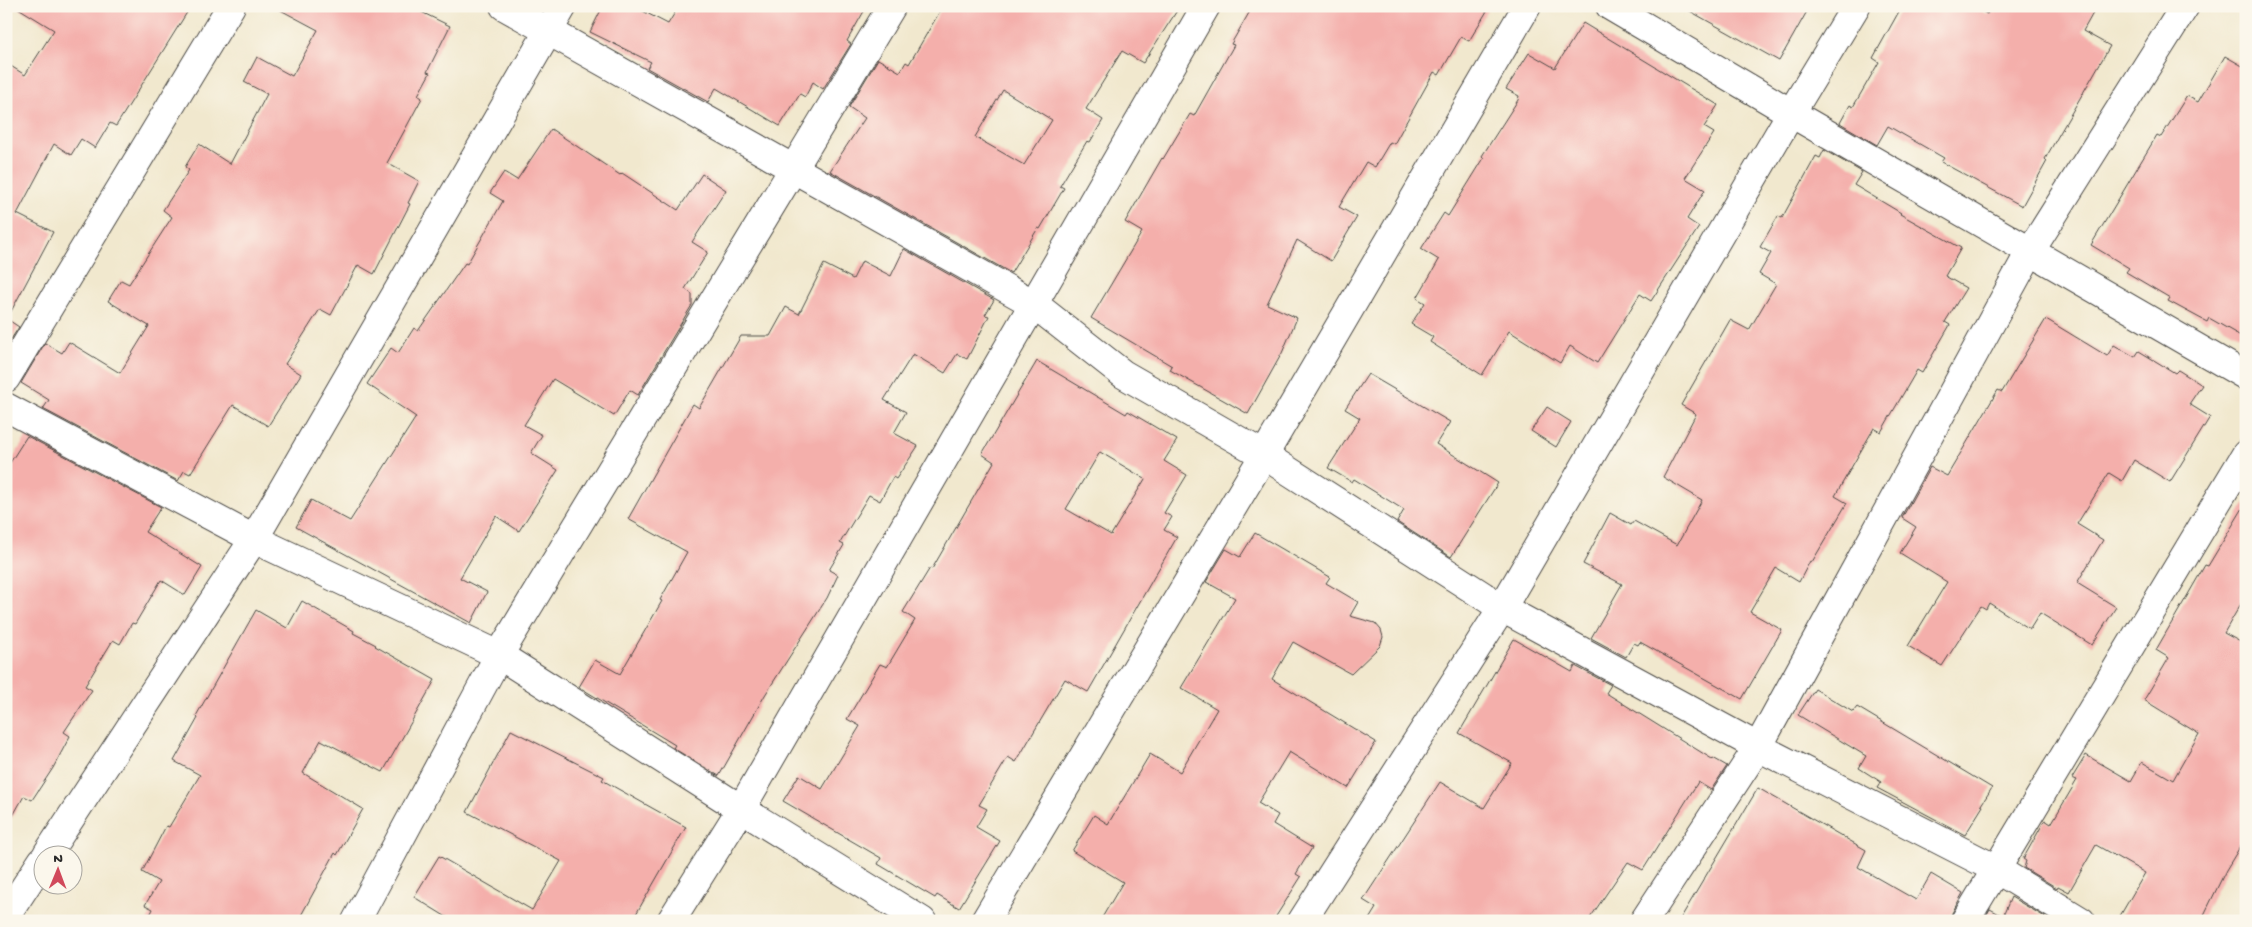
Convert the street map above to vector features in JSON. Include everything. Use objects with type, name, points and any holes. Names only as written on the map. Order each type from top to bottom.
[{"type":"street","points":[[6,378],[231,6]]},
{"type":"street","points":[[504,6],[1034,304],[1123,374],[1264,455],[1502,608],[1758,747],[1996,869],[2081,921]]},
{"type":"street","points":[[54,844],[254,538],[563,6]]},
{"type":"street","points":[[356,921],[499,655],[892,6]]},
{"type":"street","points":[[671,921],[741,809],[1206,6]]},
{"type":"street","points":[[985,921],[1264,455],[1527,6]]},
{"type":"street","points":[[1610,6],[1790,113],[2031,250],[2246,376]]},
{"type":"street","points":[[1302,921],[1502,608],[1790,113],[1856,6]]},
{"type":"street","points":[[1644,921],[1758,747],[2031,250],[2185,6]]},
{"type":"street","points":[[6,407],[254,538],[499,655],[741,809],[922,921]]},
{"type":"street","points":[[1965,921],[2246,454]]},
{"type":"street","points":[[6,916],[32,876]]},
{"type":"building","points":[[15,6],[191,6],[116,126],[110,123],[95,148],[81,139],[71,155],[54,144],[17,214],[53,232],[7,319],[19,327],[6,347],[6,63],[25,75],[54,30]]},
{"type":"building","points":[[273,6],[409,6],[450,26],[427,72],[430,73],[418,95],[422,98],[387,163],[419,181],[408,203],[410,204],[374,274],[358,265],[331,315],[320,309],[285,364],[301,374],[268,426],[233,405],[190,474],[184,471],[178,481],[43,409],[49,400],[21,383],[45,343],[62,353],[69,342],[120,373],[149,326],[108,301],[121,280],[129,284],[172,217],[163,210],[189,170],[185,167],[199,144],[230,164],[267,94],[244,82],[257,57],[292,76],[318,30]]},
{"type":"building","points":[[603,6],[633,6],[668,24],[679,6],[867,6],[847,41],[851,44],[823,89],[813,82],[805,97],[800,94],[780,126],[716,88],[708,102],[647,68],[651,62],[590,32]]},
{"type":"building","points":[[943,6],[1180,6],[1143,63],[1122,51],[1086,109],[1103,120],[1090,142],[1087,141],[1060,186],[1064,188],[1011,273],[830,171],[865,118],[849,107],[878,59],[900,72],[906,62],[909,64]],"holes":[[[1003,90],[1052,120],[1024,165],[975,137]]]},
{"type":"building","points":[[1253,6],[1490,6],[1469,41],[1461,37],[1439,75],[1434,72],[1394,144],[1390,142],[1375,167],[1366,162],[1339,207],[1357,217],[1331,261],[1297,240],[1267,304],[1297,318],[1282,353],[1248,414],[1170,370],[1172,366],[1091,318],[1142,232],[1125,222],[1190,114],[1194,116],[1234,45],[1231,44]]},
{"type":"building","points":[[1681,6],[1810,6],[1779,61]]},
{"type":"building","points":[[1902,6],[1973,6],[1987,14],[1992,6],[2097,6],[2083,31],[2110,46],[2045,159],[2047,161],[2022,206],[1941,162],[1944,158],[1888,126],[1877,145],[1840,123],[1850,105],[1853,107],[1879,62],[1873,58]]},
{"type":"building","points":[[1583,23],[1718,105],[1704,127],[1714,133],[1685,178],[1705,190],[1687,219],[1699,227],[1651,301],[1640,294],[1597,363],[1570,346],[1560,363],[1509,331],[1482,375],[1430,342],[1433,337],[1411,324],[1425,303],[1417,298],[1439,260],[1421,249],[1444,213],[1448,216],[1484,158],[1482,156],[1518,100],[1519,96],[1506,89],[1529,53],[1555,68]]},
{"type":"building","points":[[2225,56],[2246,68],[2246,339],[2209,318],[2207,322],[2168,301],[2170,298],[2126,272],[2129,268],[2091,245],[2157,135],[2161,137],[2187,96],[2198,102]]},
{"type":"building","points":[[551,129],[620,175],[622,173],[678,210],[702,174],[726,190],[692,242],[708,252],[685,289],[692,294],[692,305],[638,395],[630,390],[614,416],[553,379],[524,425],[542,435],[531,453],[558,470],[519,531],[496,516],[460,578],[487,592],[471,623],[296,527],[311,500],[350,521],[416,417],[367,384],[391,348],[398,353],[414,328],[418,331],[465,263],[467,264],[503,201],[490,193],[504,172],[517,180]]},
{"type":"building","points":[[1824,150],[1862,172],[1854,185],[1900,214],[1961,248],[1945,276],[1966,288],[1945,322],[1950,325],[1922,373],[1917,370],[1881,432],[1874,428],[1835,496],[1847,503],[1812,562],[1810,561],[1799,582],[1776,568],[1750,612],[1782,630],[1742,699],[1640,642],[1638,645],[1634,643],[1626,657],[1591,638],[1622,584],[1583,564],[1610,513],[1631,525],[1634,521],[1677,545],[1702,500],[1663,477],[1696,414],[1681,405],[1730,320],[1749,330],[1776,284],[1759,274],[1771,253],[1760,247],[1778,216],[1782,218],[1816,156],[1820,158]]},
{"type":"building","points":[[904,249],[994,300],[985,315],[989,316],[967,359],[957,354],[945,373],[913,354],[884,400],[906,412],[894,433],[918,446],[896,479],[893,477],[880,501],[869,495],[840,543],[844,545],[829,570],[838,575],[827,598],[765,695],[719,776],[673,748],[675,745],[579,687],[595,660],[620,674],[662,601],[660,600],[687,552],[628,519],[693,404],[699,408],[741,336],[770,336],[786,307],[799,314],[824,264],[853,279],[862,261],[891,276]]},
{"type":"building","points":[[2046,319],[2107,356],[2114,345],[2135,357],[2139,351],[2175,373],[2178,370],[2202,385],[2189,404],[2210,417],[2170,482],[2134,460],[2122,481],[2109,473],[2077,524],[2103,540],[2077,583],[2116,607],[2092,645],[2040,613],[2030,629],[1989,603],[1986,609],[1981,606],[1942,666],[1908,646],[1947,582],[1900,553],[1916,527],[1902,518],[1930,467],[1947,476],[1998,390],[2002,392]]},
{"type":"building","points":[[1037,361],[1126,414],[1128,411],[1177,440],[1164,461],[1187,475],[1164,513],[1172,517],[1164,530],[1177,537],[1088,692],[1065,679],[1016,762],[1008,757],[979,805],[987,809],[976,827],[1000,841],[959,908],[937,895],[935,898],[878,864],[881,858],[783,801],[799,775],[822,789],[860,726],[847,719],[880,664],[887,667],[915,620],[903,612],[930,568],[932,569],[994,462],[982,454]],"holes":[[[1100,452],[1145,479],[1111,535],[1066,509]]]},
{"type":"building","points":[[1368,374],[1450,422],[1436,444],[1498,483],[1451,557],[1397,522],[1404,510],[1354,479],[1352,482],[1328,468],[1360,418],[1345,409]]},
{"type":"building","points":[[1547,407],[1571,422],[1556,447],[1531,431]]},
{"type":"building","points":[[27,436],[161,507],[145,532],[202,567],[185,595],[161,580],[135,624],[132,623],[120,644],[113,640],[85,686],[92,690],[64,732],[70,736],[53,768],[32,800],[24,796],[6,828],[6,469]]},
{"type":"building","points":[[2246,503],[2246,595],[2224,633],[2246,645],[2246,837],[2226,870],[2201,921],[2117,921],[2145,873],[2096,845],[2069,892],[2058,886],[2057,888],[2024,868],[2026,861],[2023,859],[2045,820],[2051,824],[2077,780],[2072,778],[2086,755],[2131,781],[2142,762],[2173,780],[2199,734],[2144,700],[2169,658],[2156,650],[2205,565],[2208,566]]},
{"type":"building","points":[[1255,533],[1330,577],[1326,583],[1358,602],[1350,616],[1375,623],[1381,630],[1383,637],[1380,646],[1351,674],[1293,642],[1272,679],[1376,742],[1348,788],[1289,752],[1258,803],[1278,815],[1273,824],[1312,848],[1296,874],[1301,877],[1273,921],[1100,921],[1123,882],[1072,851],[1094,815],[1108,824],[1150,754],[1180,772],[1217,709],[1181,688],[1235,598],[1206,582],[1226,549],[1240,557]]},
{"type":"building","points":[[302,601],[435,680],[383,772],[321,740],[303,773],[363,809],[337,855],[335,853],[298,921],[147,921],[153,909],[145,905],[159,882],[142,872],[166,826],[169,827],[200,775],[174,761],[198,718],[196,716],[256,610],[287,628]]},
{"type":"building","points":[[1514,639],[1572,672],[1575,666],[1611,685],[1606,693],[1712,759],[1727,766],[1711,790],[1698,782],[1643,870],[1628,862],[1588,921],[1368,921],[1376,908],[1363,900],[1440,782],[1484,808],[1512,763],[1459,733]]},
{"type":"building","points":[[1815,689],[1853,712],[1857,707],[1992,788],[1965,835],[1877,788],[1881,782],[1859,768],[1866,756],[1798,715]]},
{"type":"building","points":[[511,730],[604,777],[602,780],[686,827],[632,921],[453,921],[414,897],[439,856],[532,910],[561,861],[467,812]]},
{"type":"building","points":[[1758,788],[1866,850],[1858,867],[1916,900],[1931,874],[1963,893],[1949,921],[1679,921]]},
{"type":"building","points":[[2011,897],[2045,917],[2043,921],[1983,921],[1990,909],[2003,916]]}]
